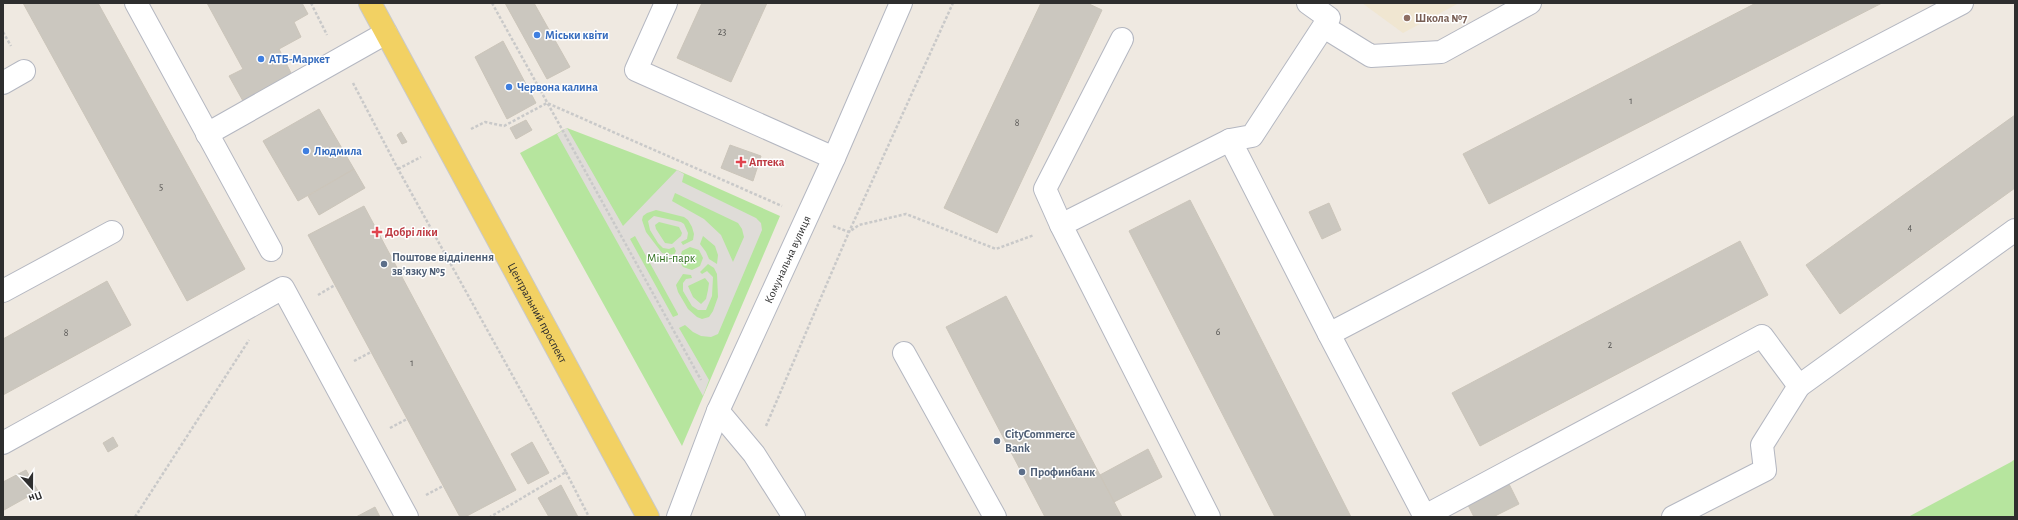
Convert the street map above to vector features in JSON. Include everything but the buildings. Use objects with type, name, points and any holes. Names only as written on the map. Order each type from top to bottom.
[{"type":"main road","name":"Центральний проспект","points":[[370,3],[648,517]]},
{"type":"street","points":[[136,3],[270,250]]},
{"type":"street","points":[[666,3],[636,70],[834,158]]},
{"type":"street","name":"Комунальна вулиця","points":[[678,517],[718,411],[834,158],[901,3]]},
{"type":"street","points":[[1061,225],[1230,140],[1252,136],[1330,18],[1308,3]]},
{"type":"street","points":[[1324,27],[1371,56],[1441,52],[1530,3]]},
{"type":"street","points":[[1329,334],[1962,3]]},
{"type":"street","points":[[207,134],[386,34]]},
{"type":"street","points":[[1122,39],[1045,189],[1061,225],[1209,517]]},
{"type":"street","points":[[3,83],[24,71]]},
{"type":"street","points":[[1230,140],[1329,334],[1425,516],[1762,336],[1799,386]]},
{"type":"street","points":[[1673,517],[1765,470],[1762,445],[1799,386],[2015,230]]},
{"type":"street","points":[[3,291],[112,232]]},
{"type":"street","points":[[3,443],[283,288],[407,517]]},
{"type":"street","points":[[904,353],[995,517]]},
{"type":"street","points":[[718,411],[754,454],[794,517]]},
{"type":"path","points":[[311,3],[398,169],[590,517]]},
{"type":"path","points":[[492,3],[718,411]]},
{"type":"path","points":[[754,454],[849,232],[953,3]]},
{"type":"path","points":[[398,169],[485,122],[504,126],[547,103]]},
{"type":"path","points":[[547,103],[807,216],[849,232]]},
{"type":"path","points":[[849,232],[859,225],[906,214],[996,249],[1061,225]]},
{"type":"path","points":[[135,517],[253,334]]},
{"type":"path","points":[[490,517],[566,472]]},
{"type":"shaded area","name":"Школа №7","points":[[1362,3],[1459,3],[1403,33]]},
{"type":"shaded area","points":[[567,128],[623,226],[677,170],[684,174],[682,182],[756,218],[761,223],[762,230],[718,334],[711,337],[701,336],[693,332],[685,325],[679,328],[709,380],[703,396],[557,134]],"holes":[[[675,193],[738,223],[742,229],[744,237],[733,262],[721,235],[704,219],[672,201]],[[656,210],[684,217],[688,220],[692,227],[694,234],[693,240],[683,245],[681,242],[687,239],[688,233],[684,224],[654,216],[648,221],[650,230],[658,243],[663,248],[669,249],[674,247],[676,251],[674,255],[662,253],[646,232],[642,220],[643,216]],[[659,222],[679,227],[682,233],[681,236],[672,244],[665,243],[655,225]],[[635,236],[678,314],[673,317],[630,239]],[[703,236],[715,246],[718,255],[717,264],[709,259],[700,244]],[[690,247],[699,250],[703,258],[700,266],[692,270],[683,267],[679,260],[682,251]],[[708,264],[714,268],[717,274],[718,297],[709,317],[702,319],[697,317],[688,309],[678,292],[676,285],[683,274],[691,275],[692,278],[686,279],[683,283],[683,291],[692,306],[698,310],[706,310],[712,296],[713,277],[707,271],[702,274],[700,272]],[[705,278],[709,283],[706,299],[701,304],[693,297],[688,286]]]},
{"type":"green space","name":"Міні-парк","points":[[567,128],[677,170],[780,216],[682,446],[520,153]]},
{"type":"green space","points":[[2015,459],[2015,517],[1908,517],[2011,462]]},
{"type":"place","name":"Школа №7","points":[[1407,18]]},
{"type":"place","name":"Міськи квіти","points":[[537,35]]},
{"type":"place","name":"АТБ-Маркет","points":[[261,59]]},
{"type":"place","name":"Червона калина","points":[[509,87]]},
{"type":"place","name":"Людмила","points":[[306,151]]},
{"type":"place","name":"Аптека","points":[[741,162]]},
{"type":"place","name":"Добрі ліки","points":[[377,232]]},
{"type":"place","name":"Поштове відділення зв'язку №5","points":[[384,264]]},
{"type":"place","name":"CityCommerce Bank","points":[[997,441]]},
{"type":"place","name":"Профинбанк","points":[[1022,472]]}]
